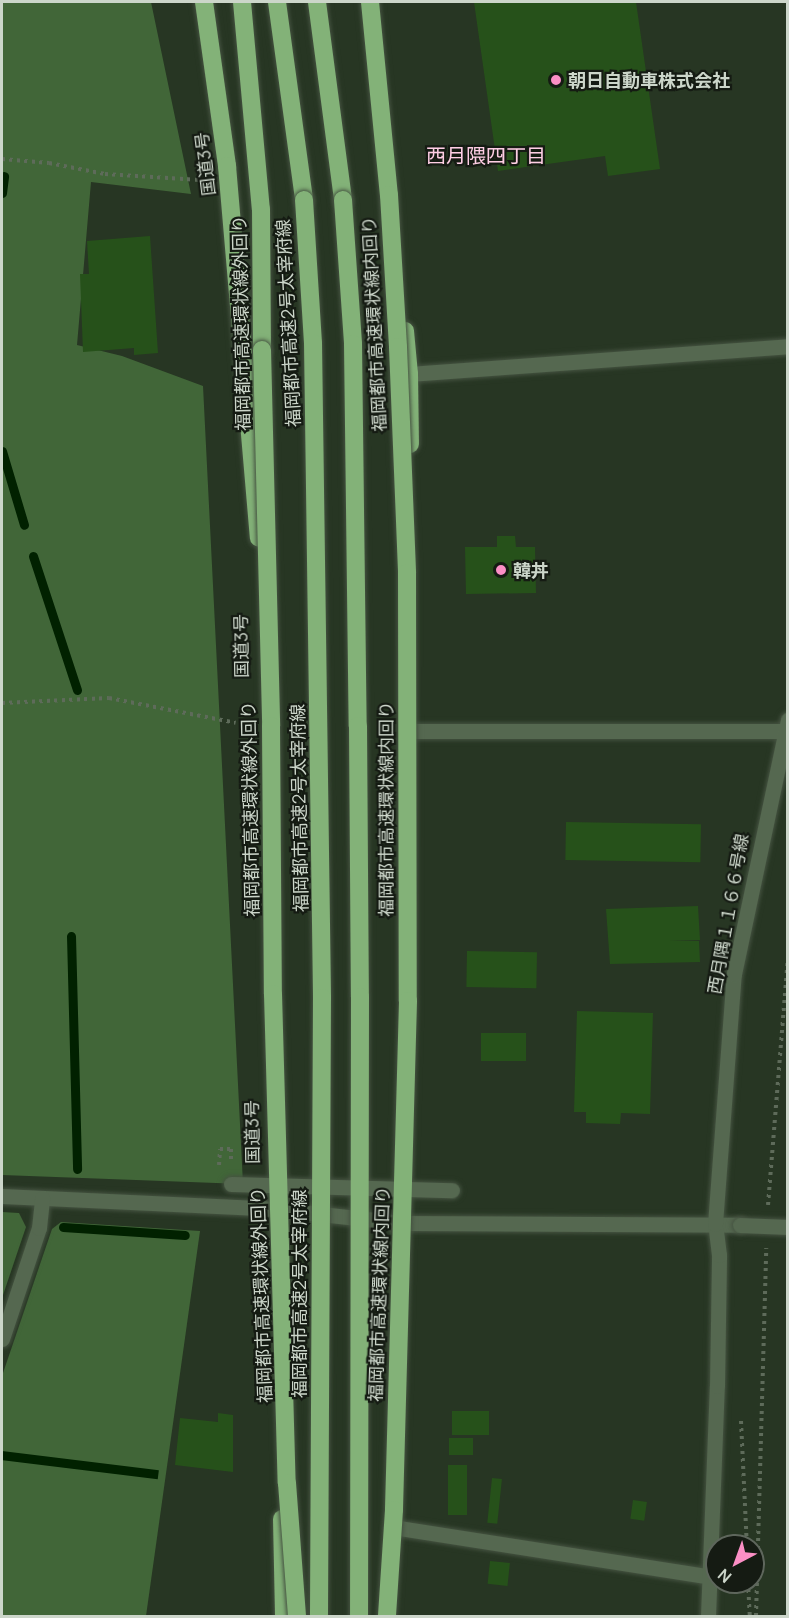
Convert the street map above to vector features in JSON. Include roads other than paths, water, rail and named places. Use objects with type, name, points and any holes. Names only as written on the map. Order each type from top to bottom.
[{"type":"highway","name":"国道3号","points":[[204,2],[227,166],[260,555],[284,1617]]},
{"type":"highway","name":"福岡都市高速環状線外回り","points":[[242,2],[261,209],[273,994],[287,1484],[297,1617]]},
{"type":"highway","name":"福岡都市高速2号太宰府線","points":[[277,2],[304,200],[313,343],[321,951],[319,1617]]},
{"type":"highway","points":[[317,2],[343,200],[353,344],[358,750],[359,1617]]},
{"type":"highway","points":[[370,2],[410,374],[413,731],[402,1223],[393,1527],[388,1617]]},
{"type":"highway","name":"福岡都市高速環状線内回り","points":[[370,2],[397,323],[407,573],[408,1001],[394,1510],[388,1617]]},
{"type":"street","points":[[410,374],[788,346]]},
{"type":"street","points":[[413,731],[786,726]]},
{"type":"street","name":"西月隅１１６６号線","points":[[712,1534],[719,1255],[715,1224],[734,974],[786,726]]},
{"type":"street","points":[[231,1184],[452,1190]]},
{"type":"street","points":[[2,1196],[275,1209],[402,1223],[715,1224],[788,1227]]},
{"type":"street","points":[[2,1339],[39,1228],[42,1198]]},
{"type":"street","points":[[393,1527],[705,1576]]},
{"type":"street","name":"西月隅１１６６号線","points":[[708,1617],[710,1594]]},
{"type":"waterway","points":[[2,193],[4,176]]},
{"type":"waterway","points":[[2,451],[24,525]]},
{"type":"waterway","points":[[33,556],[77,690]]},
{"type":"waterway","points":[[71,936],[77,1169]]},
{"type":"waterway","points":[[63,1227],[185,1235]]},
{"type":"place","name":"朝日自動車株式会社","points":[[556,80]]},
{"type":"place","name":"韓丼","points":[[501,570]]},
{"type":"district","name":"西月隈四丁目","points":[[486,155]]}]
